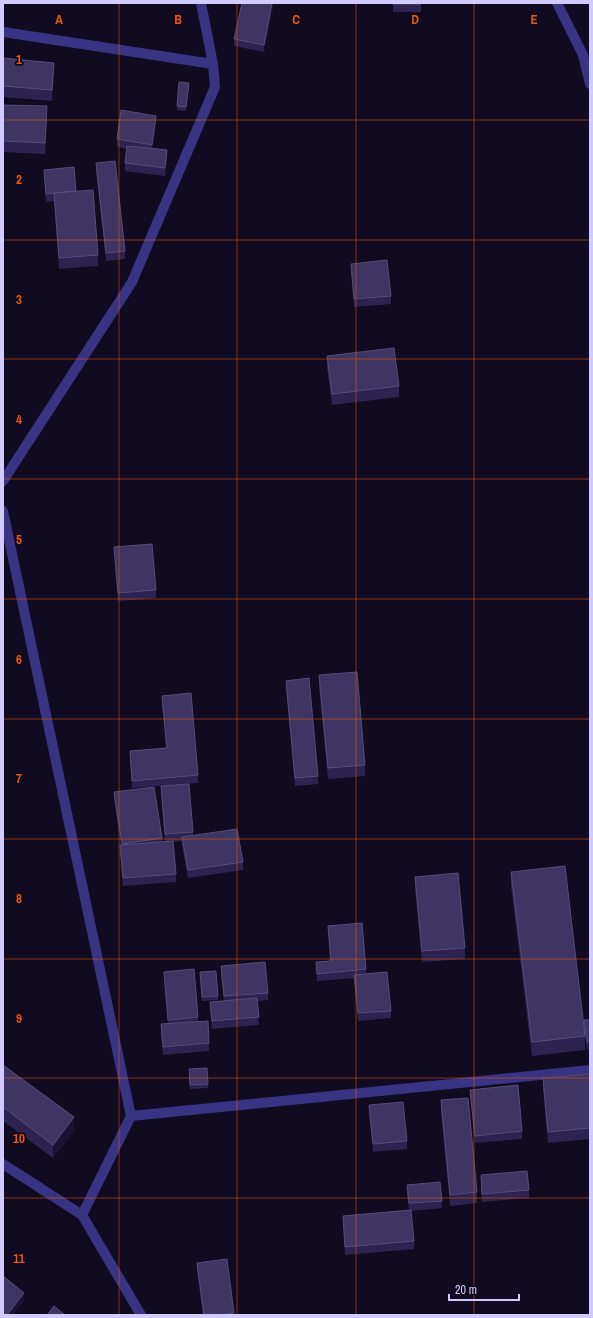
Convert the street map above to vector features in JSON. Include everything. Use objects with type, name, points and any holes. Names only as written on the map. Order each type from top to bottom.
[{"type":"street","points":[[3,481],[132,282],[215,87],[213,64],[201,3]]},
{"type":"street","points":[[557,3],[582,54],[590,84]]},
{"type":"street","points":[[3,32],[213,64]]},
{"type":"street","points":[[3,511],[131,1116],[82,1215]]},
{"type":"street","points":[[131,1116],[590,1070]]},
{"type":"street","points":[[3,1164],[82,1215],[141,1315]]},
{"type":"building","points":[[242,3],[272,3],[264,45],[234,39]]},
{"type":"building","points":[[421,3],[421,4],[393,4]]},
{"type":"building","points":[[3,58],[54,63],[52,90],[3,86]]},
{"type":"building","points":[[179,82],[189,83],[186,107],[177,106]]},
{"type":"building","points":[[3,105],[47,106],[45,143],[3,141]]},
{"type":"building","points":[[121,110],[156,116],[152,145],[117,139]]},
{"type":"building","points":[[127,146],[167,150],[165,168],[125,163]]},
{"type":"building","points":[[115,161],[125,251],[106,253],[96,163]]},
{"type":"building","points":[[74,167],[76,191],[46,194],[44,170]]},
{"type":"building","points":[[93,190],[98,255],[59,258],[54,193]]},
{"type":"building","points":[[387,260],[391,296],[354,299],[351,264]]},
{"type":"building","points":[[394,348],[399,386],[332,394],[327,356]]},
{"type":"building","points":[[152,544],[156,590],[118,593],[114,547]]},
{"type":"building","points":[[357,672],[365,765],[328,768],[319,675]]},
{"type":"building","points":[[309,678],[318,776],[295,778],[286,681]]},
{"type":"building","points":[[191,693],[198,775],[132,781],[130,751],[167,748],[162,696]]},
{"type":"building","points":[[189,784],[193,832],[165,834],[161,786]]},
{"type":"building","points":[[154,787],[162,838],[122,844],[114,792]]},
{"type":"building","points":[[237,829],[243,862],[188,870],[182,837]]},
{"type":"building","points":[[173,841],[176,874],[123,878],[120,845]]},
{"type":"building","points":[[565,866],[585,1036],[532,1042],[511,872]]},
{"type":"building","points":[[458,873],[465,948],[422,951],[415,877]]},
{"type":"building","points":[[362,923],[366,969],[317,974],[316,962],[331,961],[328,926]]},
{"type":"building","points":[[265,962],[268,993],[224,996],[221,966]]},
{"type":"building","points":[[194,969],[198,1017],[168,1020],[164,972]]},
{"type":"building","points":[[216,971],[218,996],[202,997],[200,972]]},
{"type":"building","points":[[387,972],[391,1011],[358,1013],[354,975]]},
{"type":"building","points":[[257,998],[259,1017],[212,1021],[210,1002]]},
{"type":"building","points":[[584,1020],[590,1020],[590,1041],[587,1042]]},
{"type":"building","points":[[208,1021],[209,1043],[163,1047],[161,1024]]},
{"type":"building","points":[[3,1065],[74,1117],[53,1145],[3,1107]]},
{"type":"building","points":[[207,1068],[208,1084],[190,1085],[189,1069]]},
{"type":"building","points":[[590,1074],[590,1128],[548,1132],[543,1078]]},
{"type":"building","points":[[518,1085],[522,1131],[475,1136],[470,1090]]},
{"type":"building","points":[[468,1098],[477,1192],[450,1195],[441,1100]]},
{"type":"building","points":[[403,1102],[407,1141],[373,1144],[369,1105]]},
{"type":"building","points":[[527,1171],[529,1190],[482,1194],[481,1175]]},
{"type":"building","points":[[440,1182],[442,1201],[409,1203],[407,1185]]},
{"type":"building","points":[[411,1210],[414,1241],[345,1247],[343,1216]]},
{"type":"building","points":[[227,1259],[234,1313],[204,1315],[197,1263]]},
{"type":"building","points":[[3,1276],[24,1293],[7,1315],[3,1315]]},
{"type":"building","points":[[54,1306],[65,1315],[47,1315]]}]
